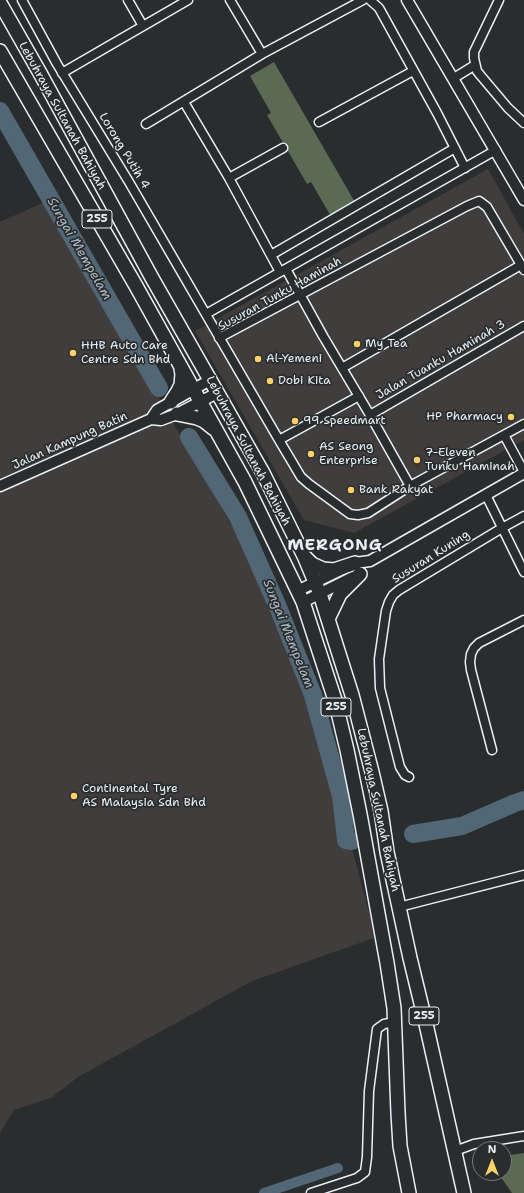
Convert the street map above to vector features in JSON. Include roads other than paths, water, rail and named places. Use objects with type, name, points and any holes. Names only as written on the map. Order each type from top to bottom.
[{"type":"main road","name":"Lebuhraya Sultanah Bahiyah","points":[[0,6],[44,80],[152,278],[263,473],[318,588],[352,695],[381,811],[387,852],[464,1193]]},
{"type":"main road","name":"Lebuhraya Sultanah Bahiyah","points":[[0,51],[136,286],[245,482],[300,596],[335,700],[360,814],[392,994],[395,1022],[399,1130],[403,1164],[409,1190]]},
{"type":"main road","points":[[171,402],[181,385],[182,374],[179,364]]},
{"type":"main road","points":[[177,414],[204,421],[216,432]]},
{"type":"main road","points":[[304,556],[312,564],[323,569],[357,569]]},
{"type":"main road","points":[[328,619],[340,594],[357,569]]},
{"type":"street","name":"Lorong Putih 4","points":[[22,0],[62,73],[125,176],[219,338]]},
{"type":"street","points":[[128,0],[143,26]]},
{"type":"street","points":[[62,73],[188,0]]},
{"type":"street","points":[[230,0],[262,54]]},
{"type":"street","points":[[146,124],[262,54],[363,0]]},
{"type":"street","points":[[370,0],[379,8],[437,113],[465,168]]},
{"type":"street","points":[[407,0],[524,200]]},
{"type":"street","points":[[499,0],[474,52],[475,64],[481,76],[508,108],[524,124]]},
{"type":"street","points":[[454,78],[475,64]]},
{"type":"street","points":[[319,122],[413,71]]},
{"type":"street","points":[[184,102],[229,178],[271,255],[300,295],[410,486],[524,424]]},
{"type":"street","points":[[229,178],[283,148]]},
{"type":"street","points":[[271,255],[455,148]]},
{"type":"street","points":[[206,314],[496,150]]},
{"type":"street","name":"Susuran Tunku Haminah","points":[[410,486],[368,513],[358,515],[350,514],[309,484],[301,477],[219,338],[479,201],[487,207],[523,268]]},
{"type":"street","points":[[342,368],[523,268]]},
{"type":"street","name":"Jalan Tuanku Haminah 3","points":[[370,415],[524,326]]},
{"type":"street","name":"Jalan Kampung Batin","points":[[151,419],[157,410],[210,380]]},
{"type":"street","name":"Jalan Kampung Batin","points":[[0,486],[151,419],[161,420],[177,414],[217,393]]},
{"type":"street","points":[[279,440],[359,396]]},
{"type":"street","points":[[300,596],[357,569],[524,472],[504,435]]},
{"type":"street","points":[[486,495],[524,572]]},
{"type":"street","name":"Susuran Kuning","points":[[409,777],[405,775],[400,767],[380,688],[379,659],[386,611],[389,602],[393,595],[399,590],[502,528],[523,519]]},
{"type":"street","points":[[492,750],[471,670],[471,654],[479,643],[524,620]]},
{"type":"street","points":[[399,907],[524,875]]},
{"type":"street","points":[[311,1193],[356,1178],[365,1172],[367,1157],[369,1091],[377,1029],[384,1024],[395,1022]]},
{"type":"street","points":[[455,1151],[474,1144],[524,1136]]},
{"type":"waterway","name":"Sungai Mempelam","points":[[0,111],[159,388]]},
{"type":"waterway","name":"Sungai Mempelam","points":[[189,437],[238,517],[278,607],[313,695],[341,796],[346,840],[352,841]]},
{"type":"waterway","name":"Sungai Mempelam","points":[[413,834],[462,826],[524,800]]},
{"type":"waterway","points":[[264,1193],[338,1168]]},
{"type":"place","name":"My Tea","points":[[357,344]]},
{"type":"place","name":"HHB Auto Care Centre Sdn Bhd","points":[[73,353]]},
{"type":"place","name":"Al-Yemeni","points":[[258,359]]},
{"type":"place","name":"Dobi Kita","points":[[270,381]]},
{"type":"place","name":"HP Pharmacy","points":[[511,417]]},
{"type":"place","name":"99 Speedmart","points":[[295,421]]},
{"type":"place","name":"AS Seong Enterprise","points":[[311,454]]},
{"type":"place","name":"7-Eleven Tunku Haminah","points":[[417,460]]},
{"type":"place","name":"Bank Rakyat","points":[[351,490]]},
{"type":"place","name":"Continental Tyre AS Malaysia Sdn Bhd","points":[[74,796]]},
{"type":"district","name":"MERGONG","points":[[335,546]]}]
